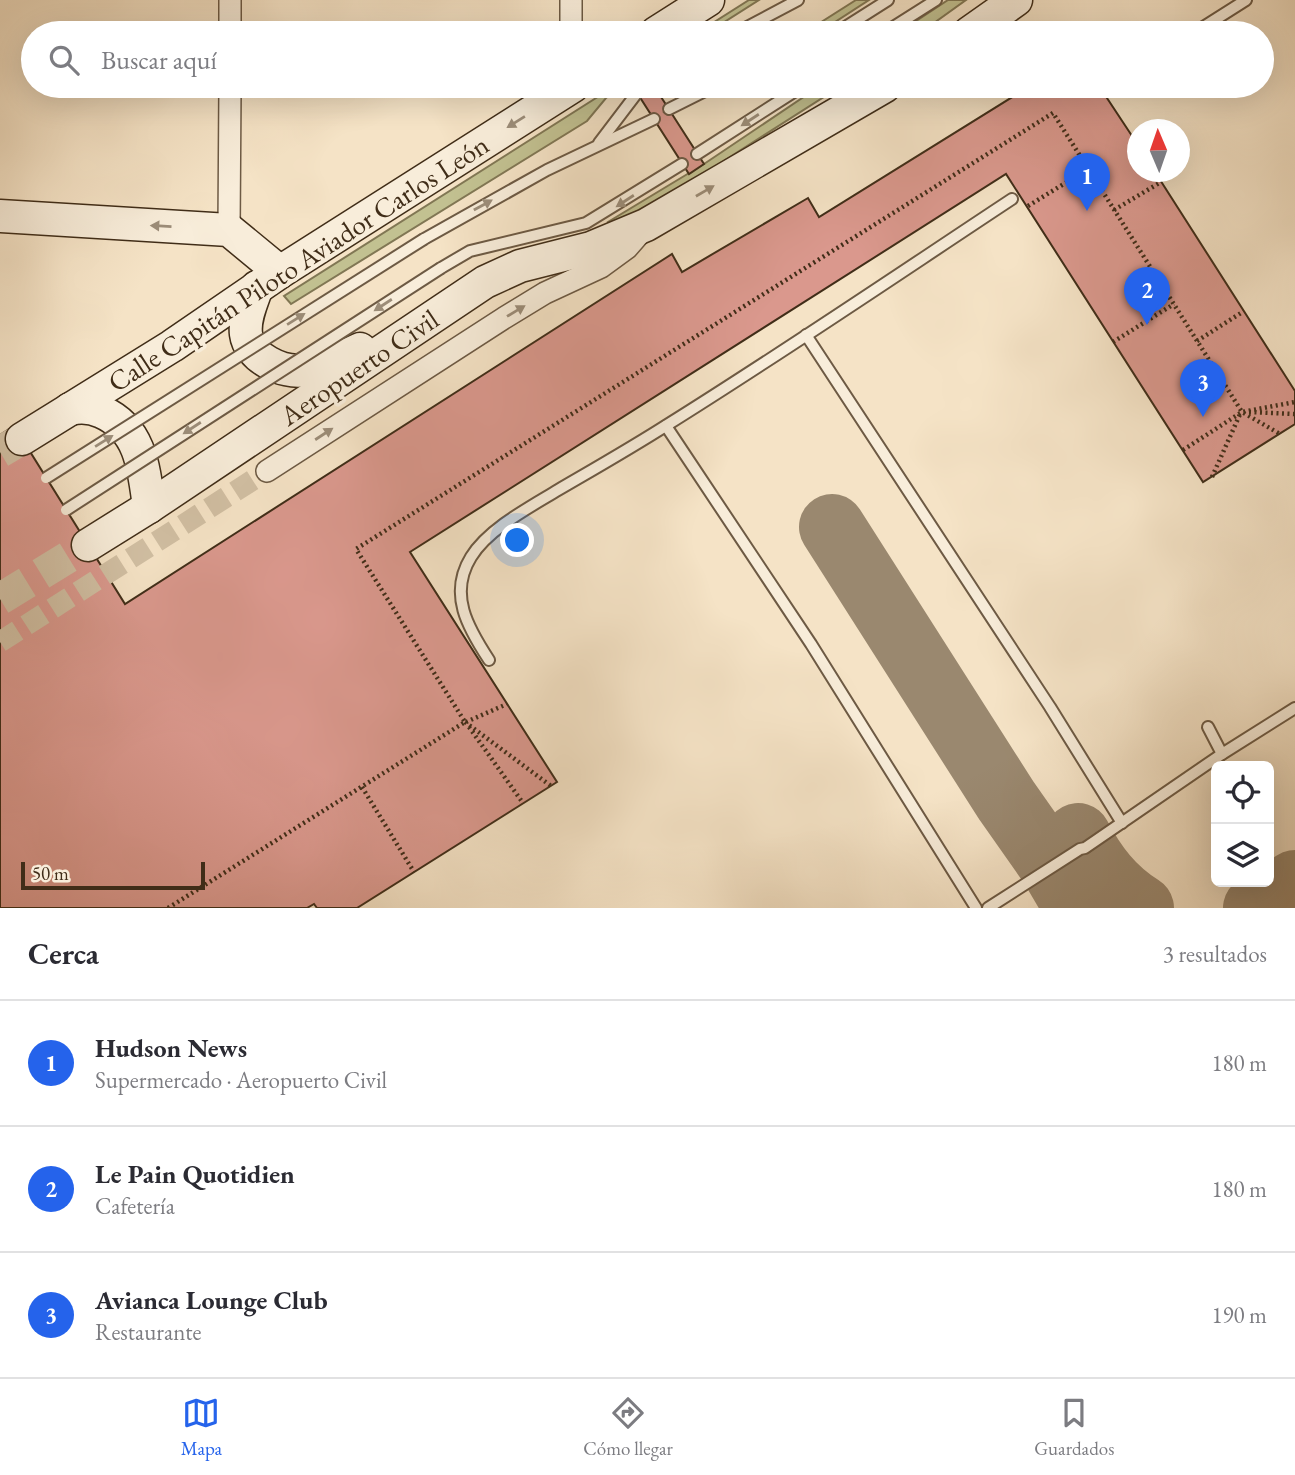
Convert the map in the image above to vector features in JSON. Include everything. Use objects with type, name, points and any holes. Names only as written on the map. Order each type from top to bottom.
[{"type":"street","points":[[230,0],[230,21]]},
{"type":"street","points":[[571,0],[571,21]]},
{"type":"street","points":[[675,21],[708,0]]},
{"type":"street","points":[[986,21],[1016,0]]},
{"type":"street","points":[[230,98],[229,230],[269,280],[248,313],[246,338],[255,352],[268,363],[284,370],[302,371],[427,321]]},
{"type":"street","name":"Calle Capitán Piloto Aviador Carlos León","points":[[22,439],[172,346],[269,280],[554,98]]},
{"type":"street","name":"Aeropuerto Civil","points":[[88,545],[485,282],[540,260],[591,248],[646,225],[864,98]]},
{"type":"street","points":[[0,216],[229,230]]},
{"type":"street","name":"Aeropuerto Civil","points":[[267,471],[504,318],[545,293],[581,278],[616,258],[637,239],[646,225]]},
{"type":"street","points":[[69,409],[81,406],[95,409],[120,423],[130,433],[141,456],[149,507]]},
{"type":"lane","points":[[759,21],[798,0]]},
{"type":"lane","points":[[855,21],[888,0]]},
{"type":"lane","points":[[903,21],[936,0]]},
{"type":"lane","points":[[1213,21],[1246,0]]},
{"type":"lane","points":[[598,145],[633,98]]},
{"type":"lane","points":[[669,109],[691,98]]},
{"type":"lane","points":[[697,154],[784,98]]},
{"type":"lane","points":[[46,478],[424,239],[528,180],[654,118]]},
{"type":"lane","points":[[66,510],[470,251],[586,223],[682,164]]},
{"type":"lane","points":[[489,660],[462,612],[460,588],[470,558],[481,545],[517,515],[666,426],[1012,199]]},
{"type":"lane","points":[[806,335],[1050,707],[1122,823]]},
{"type":"lane","points":[[666,426],[811,644],[976,908]]},
{"type":"lane","points":[[988,908],[1295,708]]},
{"type":"lane","points":[[1208,727],[1222,754]]},
{"type":"path","points":[[1027,207],[1088,169]]},
{"type":"path","points":[[1114,210],[1161,182]]},
{"type":"path","points":[[1113,342],[1174,304]]},
{"type":"path","points":[[1197,341],[1244,311]]},
{"type":"path","points":[[1183,450],[1242,412],[1295,402]]},
{"type":"path","points":[[1242,412],[1295,414]]},
{"type":"path","points":[[1242,412],[1280,433]]},
{"type":"path","points":[[1212,477],[1242,412]]},
{"type":"path","points":[[465,722],[507,704]]},
{"type":"path","points":[[465,722],[551,786]]},
{"type":"path","points":[[465,722],[523,803]]},
{"type":"path","points":[[362,787],[414,872]]},
{"type":"shaded area","points":[[749,0],[759,0],[726,21],[716,21]]},
{"type":"shaded area","points":[[856,0],[869,0],[837,21],[823,21]]},
{"type":"shaded area","points":[[948,0],[966,0],[937,21],[916,21]]},
{"type":"shaded area","points":[[596,98],[606,98],[587,121],[291,304],[284,296]]},
{"type":"shaded area","points":[[802,98],[822,98],[672,194],[611,226],[608,222],[704,164]]},
{"type":"building","points":[[640,98],[662,98],[704,164],[689,174]]},
{"type":"building","points":[[1011,98],[1107,98],[1127,128],[1127,182],[1161,182],[1295,391],[1295,424],[1203,482],[1006,174],[410,552],[557,782],[357,908],[317,908],[314,904],[307,908],[0,908],[0,435],[14,426],[125,604],[672,254],[682,272],[808,198],[819,217]]},
{"type":"taxiway","points":[[832,527],[1077,908]]},
{"type":"taxiway","points":[[1078,836],[1105,876],[1141,908]]},
{"type":"taxiway","points":[[1256,908],[1295,883]]},
{"type":"tunnel","points":[[0,452],[22,439]]},
{"type":"tunnel","points":[[0,642],[267,471]]},
{"type":"tunnel","points":[[0,599],[88,545]]},
{"type":"place","name":"Hudson News","points":[[1087,211]]},
{"type":"place","name":"Le Pain Quotidien","points":[[1147,325]]},
{"type":"place","name":"Avianca Lounge Club","points":[[1203,417]]}]
